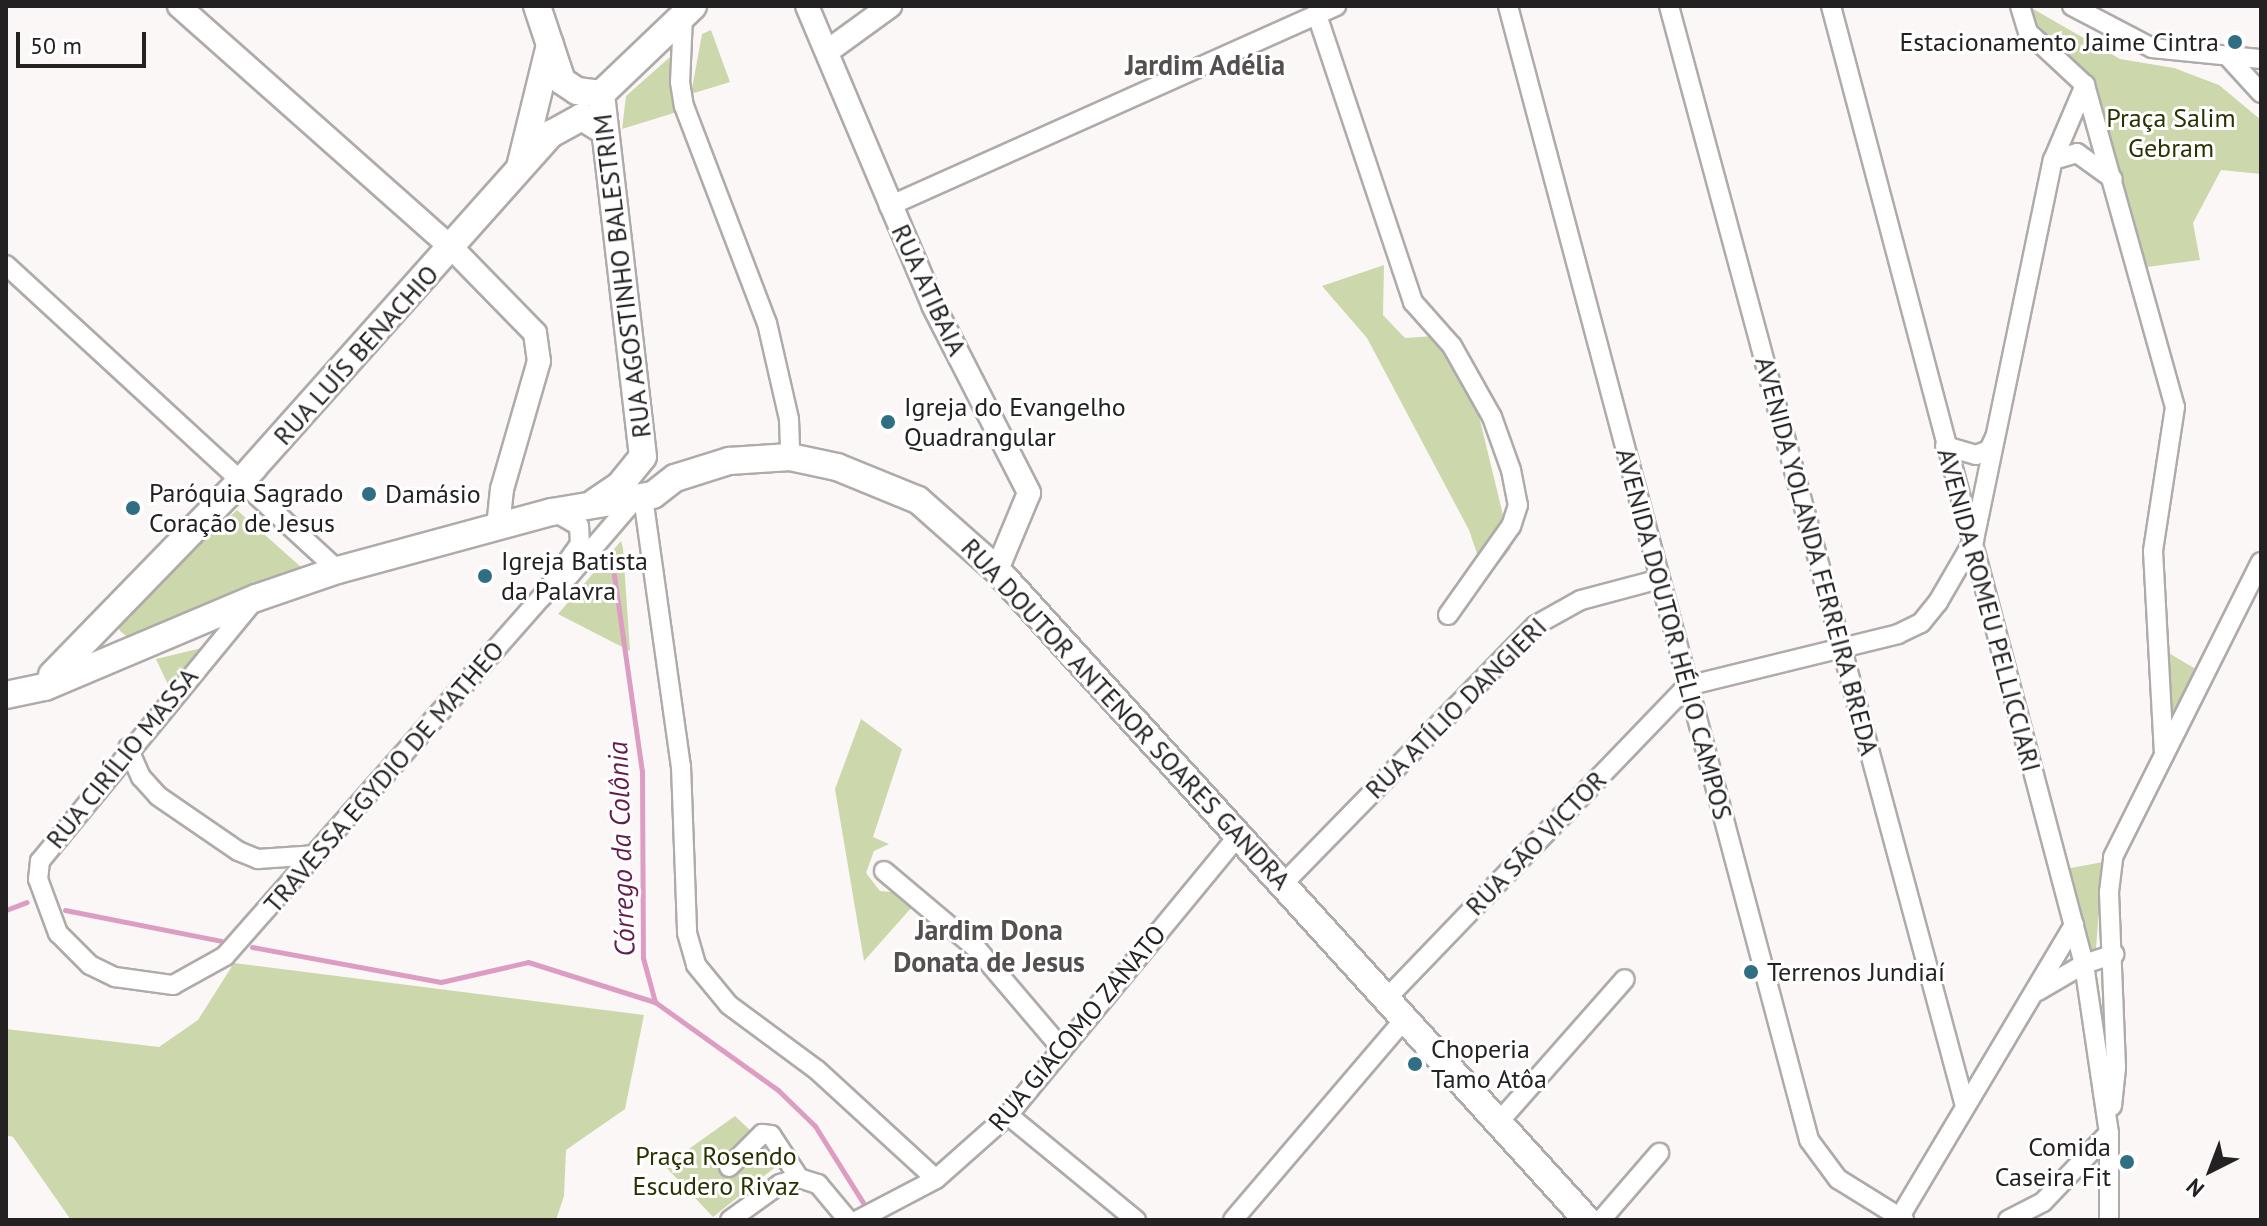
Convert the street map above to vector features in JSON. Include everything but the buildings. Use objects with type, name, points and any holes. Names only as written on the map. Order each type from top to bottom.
[{"type":"main road","points":[[537,6],[562,81],[577,91],[601,94],[688,11]]},
{"type":"main road","name":"RUA LUÍS BENACHIO","points":[[519,171],[550,45]]},
{"type":"main road","name":"RUA AGOSTINHO BALESTRIM","points":[[601,94],[643,457]]},
{"type":"main road","name":"RUA LUÍS BENACHIO","points":[[9,694],[59,670],[117,611],[240,482],[551,134],[582,117],[603,130]]},
{"type":"main road","name":"RUA DOUTOR ANTENOR SOARES GANDRA","points":[[9,694],[45,687],[256,598],[338,570],[498,526],[595,502],[639,498],[675,478],[757,456],[790,457],[837,467],[918,500],[997,570],[1587,1220]]},
{"type":"main road","points":[[595,502],[620,485],[643,457],[657,471],[675,478]]},
{"type":"main road","points":[[117,611],[115,641],[121,656]]},
{"type":"street","points":[[179,6],[452,248],[526,320],[539,347],[502,489],[498,526]]},
{"type":"street","name":"RUA ATIBAIA","points":[[807,6],[933,305],[1029,493],[997,570]]},
{"type":"street","points":[[828,51],[890,6]]},
{"type":"street","points":[[889,206],[1336,6]]},
{"type":"street","name":"AVENIDA DOUTOR HÉLIO CAMPOS","points":[[1508,6],[1809,1140],[1838,1179],[1900,1220]]},
{"type":"street","name":"AVENIDA YOLANDA FERREIRA BREDA","points":[[1669,6],[1965,1106]]},
{"type":"street","name":"AVENIDA ROMEU PELLICCIARI","points":[[1831,6],[2084,964],[2109,1133],[2109,1220]]},
{"type":"street","points":[[2020,6],[2028,32],[2085,85],[2175,407],[2153,551],[2164,755]]},
{"type":"street","points":[[2072,6],[2152,48],[2230,59],[2261,59]]},
{"type":"street","points":[[688,11],[680,82],[684,106],[767,323],[789,419],[790,457]]},
{"type":"street","points":[[1317,15],[1413,302],[1452,346],[1492,417],[1518,505],[1511,526],[1448,615]]},
{"type":"street","points":[[2230,59],[2261,93]]},
{"type":"street","points":[[1687,686],[1842,647],[1921,623],[1974,540],[2000,428],[2053,160],[2085,85]]},
{"type":"street","points":[[2053,160],[2077,153],[2113,179]]},
{"type":"street","points":[[6,265],[338,570]]},
{"type":"street","points":[[1945,446],[1976,455],[1989,450],[2000,428]]},
{"type":"street","points":[[639,498],[680,752],[687,933],[696,965],[729,1005],[817,1070],[936,1179]]},
{"type":"street","name":"TRAVESSA EGYDIO DE MATHEO","points":[[542,597],[553,593],[639,498]]},
{"type":"street","name":"TRAVESSA EGYDIO DE MATHEO","points":[[225,956],[542,597],[580,544],[579,526],[552,512]]},
{"type":"street","points":[[2008,1220],[2043,1202],[2109,1133],[2116,1067],[2114,954],[2109,892],[2113,857],[2261,562]]},
{"type":"street","name":"RUA ATÍLIO DANGIERI","points":[[1282,885],[1434,724],[1545,618],[1581,600],[1660,579]]},
{"type":"street","name":"RUA CIRÍLIO MASSA","points":[[225,956],[173,985],[115,977],[75,953],[46,909],[38,879],[40,861],[128,748],[256,598]]},
{"type":"street","name":"RUA SÃO VICTOR","points":[[1386,999],[1687,686]]},
{"type":"street","points":[[128,748],[141,777],[158,796],[225,844],[258,859],[317,855]]},
{"type":"street","name":"RUA GIACOMO ZANATO","points":[[856,1219],[900,1200],[936,1179],[1008,1115],[1237,837]]},
{"type":"street","points":[[884,871],[977,949],[1062,1049]]},
{"type":"street","points":[[1900,1220],[2074,925]]},
{"type":"street","points":[[2034,994],[2084,964],[2114,954]]},
{"type":"street","points":[[1497,1124],[1625,979]]},
{"type":"street","points":[[1233,1220],[1404,1020]]},
{"type":"street","points":[[1008,1115],[1136,1220]]},
{"type":"street","points":[[729,1167],[762,1134],[771,1135],[799,1178]]},
{"type":"street","points":[[1601,1220],[1659,1153]]},
{"type":"street","points":[[730,1220],[780,1184],[799,1178],[818,1184],[856,1219]]},
{"type":"green space","name":"Praça Salim Gebram","points":[[2028,6],[2120,59],[2174,68],[2219,85],[2261,120],[2261,174],[2221,170],[2193,223],[2200,260],[2147,267],[2089,80],[2025,11]]},
{"type":"green space","points":[[711,30],[730,82],[691,94],[702,34]]},
{"type":"green space","points":[[679,49],[677,112],[622,129],[626,96]]},
{"type":"green space","points":[[1384,265],[1383,315],[1405,338],[1434,336],[1479,416],[1511,548],[1486,580],[1469,530],[1367,338],[1322,286]]},
{"type":"green space","points":[[237,510],[301,567],[129,638],[120,631],[117,623]]},
{"type":"green space","points":[[621,541],[623,548],[630,651],[558,614]]},
{"type":"green space","points":[[206,647],[170,689],[156,659]]},
{"type":"green space","points":[[2167,652],[2199,671],[2169,730]]},
{"type":"green space","points":[[861,719],[902,749],[873,837],[889,844],[874,851],[866,873],[880,891],[892,892],[912,907],[864,961],[835,789]]},
{"type":"green space","points":[[2103,862],[2095,960],[2091,962],[2060,870]]},
{"type":"green space","points":[[234,963],[644,1015],[625,1109],[566,1150],[564,1196],[556,1220],[71,1220],[13,1137],[6,1135],[6,1029],[159,1047],[198,1020]]},
{"type":"green space","name":"Praça Rosendo Escudero Rivaz","points":[[735,1116],[783,1161],[713,1217],[665,1166]]},
{"type":"waterway","name":"Córrego da Colônia","points":[[614,575],[642,771],[643,958],[655,1002],[778,1090],[815,1126],[869,1212]]},
{"type":"waterway","points":[[6,910],[27,902]]},
{"type":"waterway","points":[[65,910],[221,941]]},
{"type":"waterway","points":[[252,947],[441,982],[528,962],[655,1002]]},
{"type":"place","name":"Estacionamento Jaime Cintra","points":[[2235,42]]},
{"type":"place","name":"Igreja do Evangelho Quadrangular","points":[[888,422]]},
{"type":"place","name":"Damásio","points":[[369,494]]},
{"type":"place","name":"Paróquia Sagrado Coração de Jesus","points":[[133,508]]},
{"type":"place","name":"Igreja Batista da Palavra","points":[[485,576]]},
{"type":"place","name":"Terrenos Jundiaí","points":[[1751,972]]},
{"type":"place","name":"Choperia Tamo Atôa","points":[[1415,1064]]},
{"type":"place","name":"Comida Caseira Fit","points":[[2127,1162]]},
{"type":"district","name":"Jardim Adélia","points":[[1205,65]]},
{"type":"district","name":"Jardim Dona Donata de Jesus","points":[[989,946]]}]
